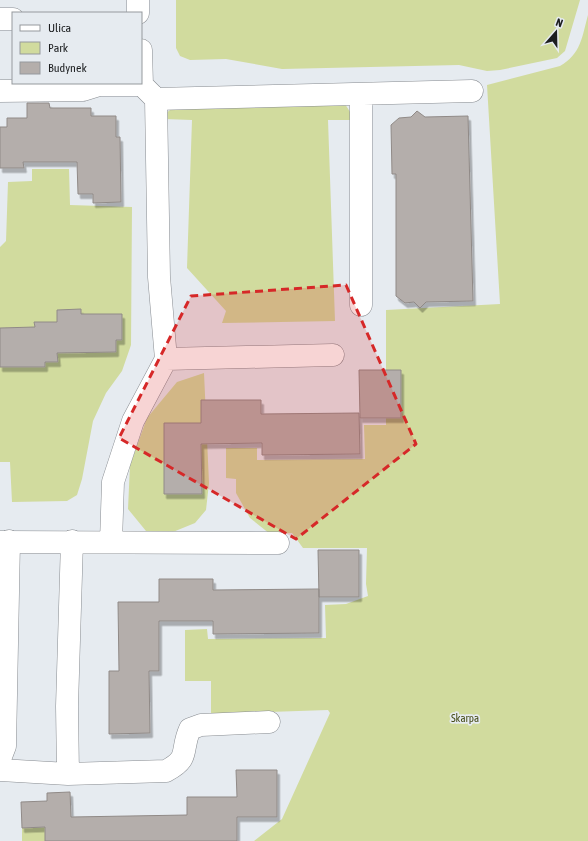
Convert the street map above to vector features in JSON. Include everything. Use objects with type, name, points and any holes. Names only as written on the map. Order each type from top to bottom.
[{"type":"street","points":[[138,0],[138,12]]},
{"type":"street","points":[[0,19],[12,19]]},
{"type":"street","points":[[111,542],[114,482],[133,421],[166,359],[159,278],[149,92],[142,55]]},
{"type":"street","points":[[0,91],[83,90],[99,85],[149,92],[361,95],[472,91]]},
{"type":"street","points":[[361,95],[361,305]]},
{"type":"street","points":[[166,359],[333,355]]},
{"type":"street","points":[[68,774],[67,706],[72,541]]},
{"type":"street","points":[[0,759],[5,746],[5,542],[72,541],[278,544]]},
{"type":"street","points":[[0,770],[68,774],[166,771],[179,764],[184,753],[185,739],[190,729],[201,725],[268,722]]},
{"type":"highlighted area","points":[[346,285],[416,444],[296,539],[119,438],[191,296]]},
{"type":"green space","points":[[176,0],[580,0],[565,51],[557,58],[500,70],[487,71],[459,65],[282,69],[226,59],[190,60],[180,56],[176,48]]},
{"type":"green space","name":"Skarpa","points":[[588,15],[588,841],[254,841],[282,819],[330,713],[328,710],[211,714],[211,681],[185,681],[185,630],[207,629],[208,639],[326,638],[325,605],[346,604],[368,596],[366,584],[367,548],[303,548],[292,533],[270,534],[250,518],[236,493],[236,479],[226,478],[226,448],[257,448],[257,460],[365,459],[364,425],[386,425],[386,310],[500,304],[487,85],[560,66],[577,50]]},
{"type":"green space","points":[[345,104],[352,115],[353,120],[328,120],[335,321],[222,323],[226,311],[187,268],[192,120],[164,119],[166,113],[173,108]]},
{"type":"green space","points":[[32,169],[69,169],[70,205],[132,207],[131,345],[122,371],[106,393],[93,421],[82,479],[77,495],[67,501],[12,502],[10,462],[0,462],[0,247],[6,241],[8,182],[32,181]]},
{"type":"green space","points":[[204,373],[209,483],[206,510],[195,523],[168,534],[146,531],[128,509],[130,465],[147,418],[177,382]]},
{"type":"green space","points":[[45,827],[45,841],[22,841],[22,828]]},
{"type":"building","points":[[27,103],[49,103],[50,108],[91,108],[91,116],[116,116],[116,137],[120,137],[121,202],[93,203],[93,194],[78,194],[77,162],[23,162],[24,168],[0,168],[0,127],[7,127],[7,118],[27,118]]},
{"type":"building","points":[[417,111],[425,117],[468,116],[473,301],[426,302],[420,308],[414,302],[405,303],[396,296],[396,174],[392,174],[391,125],[399,118],[411,117]]},
{"type":"building","points":[[81,309],[81,314],[122,314],[122,340],[116,340],[116,352],[57,353],[58,362],[45,362],[45,367],[0,367],[0,328],[35,327],[34,322],[57,322],[57,310]]},
{"type":"building","points":[[359,370],[401,370],[401,418],[360,418]]},
{"type":"building","points":[[201,400],[261,400],[261,414],[359,413],[360,454],[262,455],[262,443],[201,444],[202,494],[164,494],[164,423],[201,423]]},
{"type":"building","points":[[318,550],[359,550],[359,597],[319,597]]},
{"type":"building","points":[[159,579],[213,579],[213,590],[319,589],[319,633],[213,634],[213,621],[159,621],[159,671],[149,671],[150,733],[109,734],[109,671],[119,671],[118,602],[159,602]]},
{"type":"building","points":[[236,770],[277,770],[277,817],[237,817],[237,841],[45,841],[45,827],[22,828],[21,802],[47,801],[47,793],[70,792],[71,817],[187,815],[187,797],[237,797]]}]
